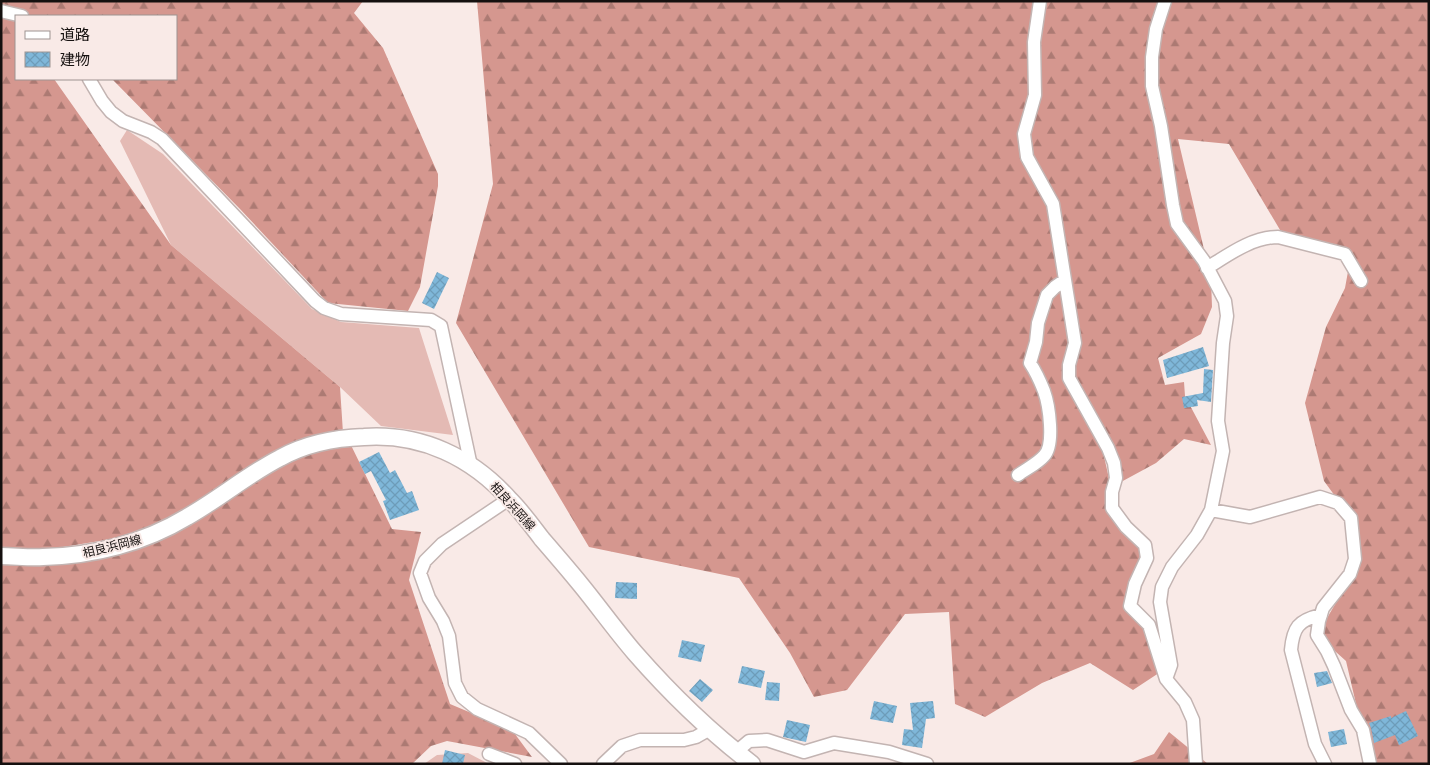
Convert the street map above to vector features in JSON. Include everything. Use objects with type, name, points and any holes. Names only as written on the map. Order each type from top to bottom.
[{"type":"main road","name":"相良浜岡線","points":[[1,556],[41,557],[74,555],[116,547],[156,534],[188,517],[250,475],[292,451],[322,442],[347,437],[375,436],[432,445],[451,453],[471,466],[510,498],[634,652],[710,729],[752,764]]},
{"type":"street","points":[[1040,1],[1034,42],[1035,96],[1024,134],[1027,157],[1053,204],[1075,343],[1069,365],[1069,378],[1108,448],[1114,463],[1116,478],[1112,492],[1112,508],[1126,527],[1145,545],[1147,558],[1135,584],[1130,606],[1149,625],[1166,679],[1185,702],[1193,720],[1196,764]]},
{"type":"street","points":[[1164,1],[1156,29],[1152,57],[1152,86],[1162,126],[1173,206],[1177,224],[1204,261],[1225,301],[1227,316],[1223,343],[1218,421],[1223,452],[1211,510],[1197,535],[1172,567],[1162,587],[1160,602],[1172,665],[1166,679]]},
{"type":"street","points":[[1,11],[18,15]]},
{"type":"street","points":[[91,80],[102,101],[111,112],[123,121],[151,132],[162,139],[308,294],[324,308],[341,314],[431,320],[440,326],[471,466]]},
{"type":"street","points":[[1207,268],[1242,247],[1267,237],[1278,237],[1345,254],[1361,282]]},
{"type":"street","points":[[1018,475],[1045,456],[1050,439],[1045,393],[1036,371],[1030,363],[1046,295],[1065,280]]},
{"type":"street","points":[[1211,510],[1250,517],[1320,497],[1338,503],[1351,518],[1355,559],[1350,574],[1323,608],[1317,635],[1327,651],[1351,710],[1362,730],[1370,764]]},
{"type":"street","points":[[510,498],[432,552],[424,561],[420,573],[429,598],[444,621],[449,636],[455,683],[462,696],[477,709],[529,733],[561,764]]},
{"type":"street","points":[[1321,615],[1309,618],[1297,627],[1292,635],[1291,650],[1315,744],[1325,764]]},
{"type":"street","points":[[603,764],[622,746],[640,740],[684,740],[696,737],[710,729]]},
{"type":"street","points":[[736,752],[749,741],[768,740],[804,752],[834,743],[889,752],[927,764]]},
{"type":"street","points":[[490,754],[515,764]]},
{"type":"shaded area","points":[[127,130],[163,154],[312,309],[341,322],[419,328],[453,435],[381,426],[340,387],[171,245],[120,141]]},
{"type":"shaded area","points":[[468,753],[489,764],[424,764],[437,755]]},
{"type":"green space","points":[[1,1],[363,1],[354,13],[383,48],[438,174],[438,186],[420,287],[408,311],[328,303],[240,209],[113,80],[178,80],[178,15],[15,15],[15,80],[55,80],[171,245],[340,387],[343,433],[346,435],[392,529],[421,532],[409,580],[450,704],[512,730],[532,757],[447,741],[431,746],[412,764],[1,764],[1,554],[29,557],[142,534],[39,551],[1,549]]},
{"type":"green space","points":[[477,1],[1429,1],[1429,764],[1370,764],[1346,661],[1317,635],[1360,562],[1351,518],[1324,481],[1305,403],[1326,327],[1345,288],[1351,255],[1286,240],[1229,144],[1178,139],[1211,279],[1212,307],[1201,334],[1158,358],[1165,385],[1184,382],[1185,396],[1211,445],[1184,439],[1156,463],[1121,482],[1099,434],[1112,492],[1147,558],[1130,606],[1171,665],[1133,690],[1090,663],[1042,683],[985,717],[955,704],[949,612],[905,614],[847,690],[814,697],[790,653],[739,578],[589,547],[456,323],[493,184]]},
{"type":"green space","points":[[1169,732],[1208,764],[1127,764],[1154,754]]},
{"type":"building","points":[[437,272],[449,278],[434,309],[422,303]]},
{"type":"building","points":[[1203,347],[1209,366],[1167,378],[1163,360]]},
{"type":"building","points":[[1204,369],[1213,370],[1211,402],[1197,400],[1198,406],[1184,408],[1182,397],[1203,393]]},
{"type":"building","points":[[379,452],[390,473],[395,470],[407,493],[412,491],[419,510],[390,520],[383,501],[386,500],[371,471],[365,474],[359,462]]},
{"type":"building","points":[[616,582],[637,583],[637,599],[615,598]]},
{"type":"building","points":[[682,640],[705,645],[701,662],[678,657]]},
{"type":"building","points":[[742,666],[765,671],[761,688],[738,683]]},
{"type":"building","points":[[1327,671],[1332,683],[1317,687],[1314,673]]},
{"type":"building","points":[[700,679],[713,690],[702,702],[689,691]]},
{"type":"building","points":[[767,682],[780,683],[779,701],[765,700]]},
{"type":"building","points":[[874,701],[897,706],[893,723],[870,719]]},
{"type":"building","points":[[933,701],[935,718],[926,719],[922,748],[902,745],[904,729],[913,730],[910,703]]},
{"type":"building","points":[[1406,711],[1418,736],[1399,745],[1395,735],[1374,743],[1369,723],[1391,716],[1391,718]]},
{"type":"building","points":[[787,720],[810,725],[806,742],[783,737]]},
{"type":"building","points":[[1344,729],[1347,744],[1331,747],[1328,732]]},
{"type":"building","points":[[445,750],[465,755],[463,764],[442,764]]}]
